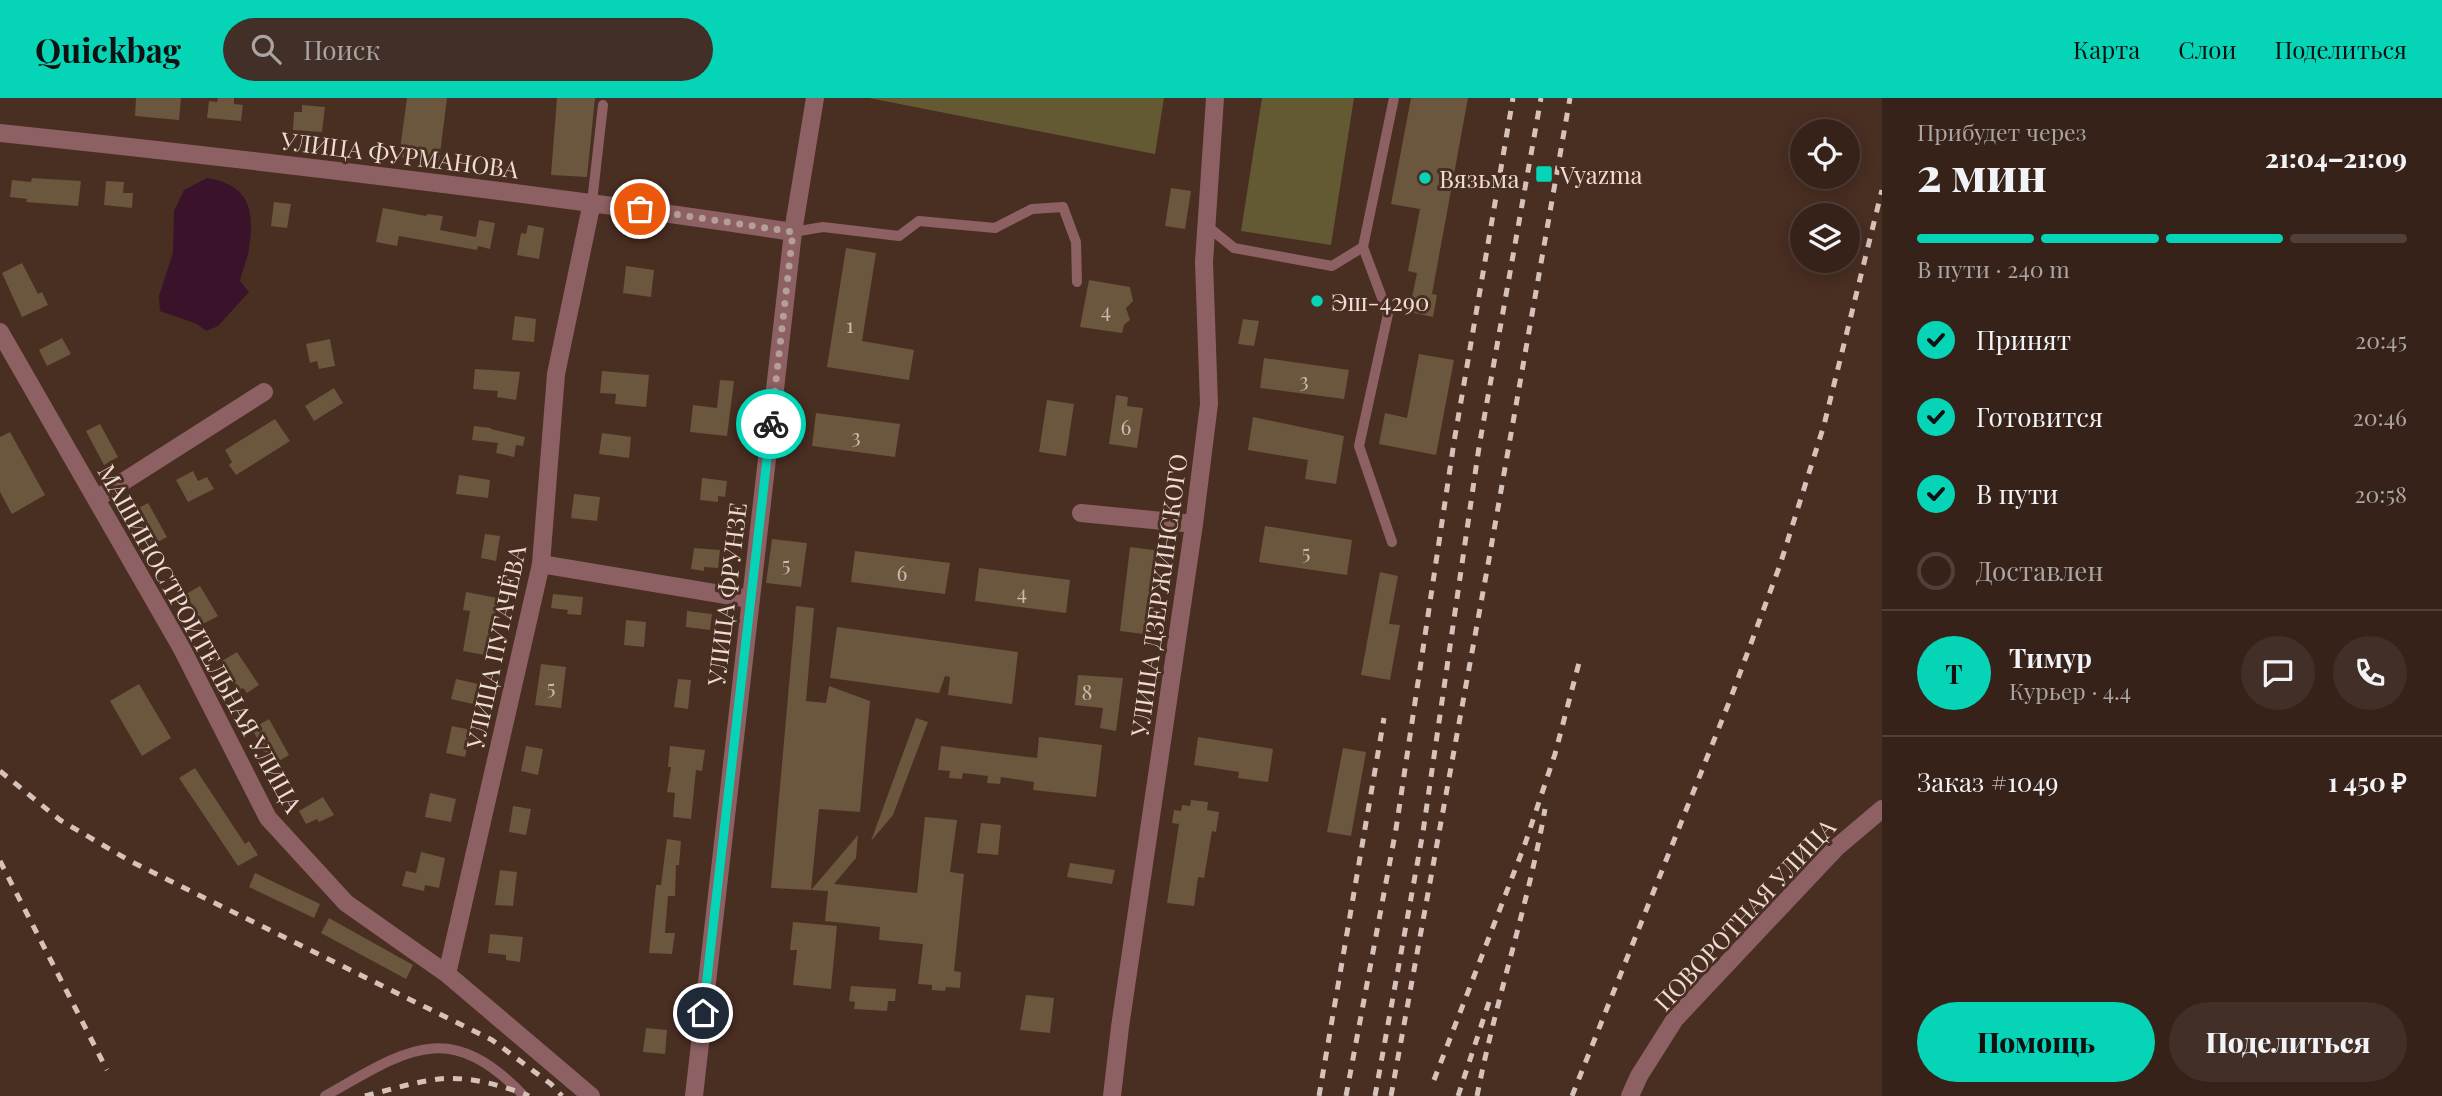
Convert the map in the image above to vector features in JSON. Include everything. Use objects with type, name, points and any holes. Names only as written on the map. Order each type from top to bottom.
[{"type":"street","name":"УЛИЦА ФРУНЗЕ","points":[[694,1096],[793,232],[816,98]]},
{"type":"street","name":"УЛИЦА ДЗЕРЖИНСКОГО","points":[[1112,1096],[1209,404],[1204,262],[1215,98]]},
{"type":"street","name":"УЛИЦА ФУРМАНОВА","points":[[0,133],[258,160],[592,202],[793,232]]},
{"type":"street","name":"УЛИЦА ПУГАЧЁВА","points":[[447,974],[541,564],[556,374],[592,202]]},
{"type":"street","name":"МАШИНОСТРОИТЕЛЬНАЯ УЛИЦА","points":[[0,332],[181,646],[268,818],[346,903],[447,974],[591,1096]]},
{"type":"street","points":[[96,499],[264,392]]},
{"type":"street","points":[[1081,513],[1194,524]]},
{"type":"street","points":[[541,564],[750,598]]},
{"type":"street","name":"ПОВОРОТНАЯ УЛИЦА","points":[[1630,1096],[1639,1076],[1675,1019],[1836,848],[1882,810]]},
{"type":"lane","points":[[1392,542],[1359,446],[1388,314],[1363,247],[1394,98]]},
{"type":"lane","points":[[592,202],[603,105]]},
{"type":"lane","points":[[793,232],[823,227],[899,236],[919,221],[995,228],[1032,209],[1063,207],[1076,242],[1077,282]]},
{"type":"lane","points":[[1207,226],[1234,248],[1332,266],[1363,247]]},
{"type":"lane","points":[[325,1096],[405,1053],[431,1047],[456,1049],[481,1062],[506,1079],[524,1096]]},
{"type":"shaded area","points":[[869,98],[1164,98],[1155,154]]},
{"type":"shaded area","points":[[1262,98],[1354,98],[1331,245],[1241,231]]},
{"type":"shaded area","points":[[207,178],[232,186],[240,193],[249,211],[251,234],[240,281],[249,292],[218,326],[206,331],[197,324],[160,311],[159,296],[173,253],[174,211],[184,190]]},
{"type":"building","points":[[136,98],[181,98],[179,120],[135,116]]},
{"type":"building","points":[[218,98],[234,98],[234,104],[243,105],[241,121],[207,118],[209,101],[217,102]]},
{"type":"building","points":[[407,98],[447,98],[439,162],[399,157]]},
{"type":"building","points":[[557,98],[595,98],[587,177],[551,175]]},
{"type":"building","name":"Вязьма","points":[[1411,98],[1468,98],[1432,294],[1437,295],[1433,317],[1409,312],[1417,273],[1408,271],[1420,209],[1391,204]]},
{"type":"building","points":[[302,105],[325,107],[322,132],[293,130],[294,112],[302,112]]},
{"type":"building","points":[[32,178],[81,181],[78,206],[26,202],[27,199],[10,197],[12,180],[31,182]]},
{"type":"building","points":[[106,181],[124,182],[123,193],[133,193],[132,208],[104,205]]},
{"type":"building","points":[[1171,188],[1191,191],[1185,229],[1165,226]]},
{"type":"building","points":[[274,202],[291,204],[287,228],[271,226]]},
{"type":"building","points":[[383,208],[426,216],[443,216],[440,230],[476,237],[479,220],[495,223],[490,249],[478,246],[477,250],[399,236],[397,246],[376,242]]},
{"type":"building","points":[[528,225],[544,228],[539,259],[517,255],[521,233],[526,234]]},
{"type":"building","points":[[846,248],[876,253],[862,341],[914,350],[909,380],[827,367]]},
{"type":"building","points":[[22,263],[38,294],[42,292],[48,305],[22,317],[2,273]]},
{"type":"building","points":[[626,266],[654,270],[651,297],[623,293]]},
{"type":"building","points":[[1089,280],[1130,287],[1133,301],[1126,308],[1130,320],[1124,325],[1122,333],[1080,327]]},
{"type":"building","points":[[515,316],[536,319],[534,342],[512,340]]},
{"type":"building","points":[[1243,319],[1259,321],[1254,346],[1238,344]]},
{"type":"building","points":[[62,338],[71,354],[47,366],[39,350]]},
{"type":"building","points":[[330,339],[335,366],[319,369],[317,361],[310,363],[306,344]]},
{"type":"building","points":[[1419,354],[1454,360],[1436,455],[1379,444],[1385,413],[1407,418]]},
{"type":"building","points":[[1264,358],[1349,370],[1344,399],[1260,388]]},
{"type":"building","points":[[475,369],[520,372],[516,400],[497,397],[498,391],[473,389]]},
{"type":"building","points":[[602,371],[649,375],[646,407],[615,404],[616,394],[600,393]]},
{"type":"building","points":[[720,380],[734,381],[727,436],[690,432],[693,405],[717,408]]},
{"type":"building","points":[[334,388],[343,403],[314,421],[305,406]]},
{"type":"building","points":[[1116,395],[1128,397],[1127,406],[1143,408],[1137,448],[1109,444]]},
{"type":"building","points":[[1047,400],[1074,404],[1066,456],[1039,452]]},
{"type":"building","points":[[816,413],[900,424],[895,457],[812,446]]},
{"type":"building","points":[[1253,417],[1344,436],[1336,484],[1305,479],[1308,460],[1248,450]]},
{"type":"building","points":[[275,419],[290,441],[236,475],[229,465],[232,462],[225,450]]},
{"type":"building","points":[[100,424],[118,457],[104,465],[86,431]]},
{"type":"building","points":[[474,426],[525,437],[523,446],[516,445],[514,457],[496,453],[498,443],[472,440]]},
{"type":"building","points":[[10,432],[45,495],[12,514],[0,492],[0,437]]},
{"type":"building","points":[[602,433],[631,437],[629,458],[599,454]]},
{"type":"building","points":[[193,471],[198,481],[207,477],[214,489],[188,502],[176,480]]},
{"type":"building","points":[[459,475],[490,480],[488,498],[456,494]]},
{"type":"building","points":[[702,478],[727,481],[725,497],[718,496],[718,502],[700,500]]},
{"type":"building","points":[[574,494],[600,497],[597,521],[571,518]]},
{"type":"building","points":[[148,503],[167,537],[152,545],[141,524],[136,527],[128,514]]},
{"type":"building","points":[[1265,526],[1352,540],[1347,575],[1259,562]]},
{"type":"building","points":[[485,534],[500,536],[496,561],[481,558]]},
{"type":"building","points":[[772,539],[807,543],[801,587],[766,583]]},
{"type":"building","points":[[1130,547],[1161,551],[1151,635],[1120,631]]},
{"type":"building","points":[[694,548],[720,550],[718,568],[704,567],[704,571],[691,569]]},
{"type":"building","points":[[855,551],[950,563],[945,594],[851,582]]},
{"type":"building","points":[[979,568],[1070,580],[1066,613],[975,601]]},
{"type":"building","points":[[1380,572],[1398,576],[1389,624],[1400,625],[1390,680],[1361,675]]},
{"type":"building","points":[[200,586],[218,616],[203,624],[186,594]]},
{"type":"building","points":[[466,592],[497,598],[485,655],[463,651],[470,611],[463,610]]},
{"type":"building","points":[[553,594],[583,597],[581,615],[567,614],[568,610],[551,608]]},
{"type":"building","points":[[796,606],[814,608],[806,701],[826,703],[829,686],[870,701],[860,812],[819,809],[811,890],[771,888]]},
{"type":"building","points":[[687,611],[712,614],[710,630],[686,627]]},
{"type":"building","points":[[626,620],[646,622],[644,647],[624,645]]},
{"type":"building","points":[[837,627],[1018,652],[1012,704],[948,695],[950,677],[945,676],[939,693],[830,678]]},
{"type":"building","points":[[237,652],[259,685],[247,693],[243,688],[239,690],[222,661]]},
{"type":"building","points":[[541,664],[566,667],[561,708],[535,705]]},
{"type":"building","points":[[1078,675],[1123,678],[1116,731],[1100,728],[1103,708],[1075,705]]},
{"type":"building","points":[[456,679],[478,684],[473,704],[451,699]]},
{"type":"building","points":[[678,679],[691,680],[688,709],[674,707]]},
{"type":"building","points":[[139,684],[171,738],[142,756],[110,701]]},
{"type":"building","points":[[916,718],[928,722],[893,815],[871,841]]},
{"type":"building","points":[[269,719],[289,755],[272,765],[252,729]]},
{"type":"building","points":[[452,726],[471,730],[465,757],[446,753]]},
{"type":"building","points":[[1039,737],[1102,745],[1096,797],[1033,790],[1034,782],[1001,777],[1000,784],[987,783],[988,776],[963,773],[962,779],[949,778],[950,771],[938,770],[941,746],[1037,758]]},
{"type":"building","points":[[1198,737],[1273,749],[1268,782],[1238,778],[1239,772],[1194,765]]},
{"type":"building","points":[[526,746],[543,749],[538,775],[521,771]]},
{"type":"building","points":[[670,746],[705,750],[702,771],[696,770],[691,819],[673,817],[675,793],[667,792],[671,767],[668,767]]},
{"type":"building","points":[[1343,748],[1366,752],[1351,836],[1327,832]]},
{"type":"building","points":[[195,768],[245,844],[249,841],[258,855],[238,866],[179,778]]},
{"type":"building","points":[[430,793],[456,799],[451,822],[425,817]]},
{"type":"building","points":[[323,797],[334,815],[306,824],[299,811]]},
{"type":"building","points":[[1191,800],[1208,802],[1207,810],[1219,812],[1216,832],[1212,831],[1204,878],[1198,877],[1194,906],[1167,903],[1179,824],[1172,823],[1174,810],[1181,811],[1182,805],[1190,806]]},
{"type":"building","points":[[513,806],[531,809],[526,835],[509,832]]},
{"type":"building","points":[[925,817],[957,820],[950,872],[964,874],[954,971],[961,972],[960,988],[946,987],[945,991],[932,990],[932,985],[918,984],[923,944],[879,940],[880,927],[825,921],[828,891],[811,890],[858,835],[856,858],[834,884],[917,893]]},
{"type":"building","points":[[981,823],[1001,825],[998,855],[977,853]]},
{"type":"building","points":[[667,839],[681,841],[679,865],[676,865],[675,896],[668,896],[665,933],[675,933],[672,954],[649,953],[656,885],[661,885]]},
{"type":"building","points":[[421,852],[445,858],[439,888],[425,885],[424,891],[402,886],[406,871],[416,873]]},
{"type":"building","points":[[1070,863],[1115,870],[1112,884],[1067,877]]},
{"type":"building","points":[[500,870],[517,872],[513,906],[495,905]]},
{"type":"building","points":[[255,873],[320,904],[314,918],[249,887]]},
{"type":"building","points":[[329,918],[413,965],[406,979],[321,933]]},
{"type":"building","points":[[793,922],[837,926],[831,989],[793,985],[797,950],[790,950]]},
{"type":"building","points":[[490,934],[523,937],[520,962],[506,960],[506,955],[488,953]]},
{"type":"building","points":[[851,986],[896,989],[895,1001],[888,1001],[887,1011],[854,1009],[855,1002],[849,1001]]},
{"type":"building","points":[[1026,995],[1054,998],[1050,1033],[1020,1030]]},
{"type":"building","points":[[646,1028],[667,1030],[665,1054],[643,1052]]},
{"type":"railway","points":[[1346,1096],[1396,829],[1454,442],[1513,98]]},
{"type":"railway","points":[[1375,1096],[1423,832],[1479,447],[1541,98]]},
{"type":"railway","points":[[1391,1096],[1570,98]]},
{"type":"railway","points":[[1572,1096],[1730,700],[1780,565],[1824,425],[1882,190]]},
{"type":"railway","points":[[1434,1080],[1525,844],[1555,754],[1580,659]]},
{"type":"railway","points":[[1319,1096],[1384,718]]},
{"type":"railway","points":[[0,771],[60,820],[130,861],[492,1040],[551,1084],[562,1096]]},
{"type":"railway","points":[[1477,1096],[1545,809]]},
{"type":"railway","points":[[0,861],[107,1070]]},
{"type":"railway","points":[[1458,1096],[1491,996]]},
{"type":"railway","points":[[365,1096],[420,1082],[450,1078],[485,1082],[529,1096]]},
{"type":"way so far","points":[[640,209],[793,232],[771,424]]},
{"type":"place","name":"Vyazma","points":[[1544,174]]},
{"type":"place","name":"Вязьма","points":[[1425,178]]},
{"type":"place","name":"Эш-4290","points":[[1317,301]]},
{"type":"route","points":[[703,1013],[771,424]]}]
